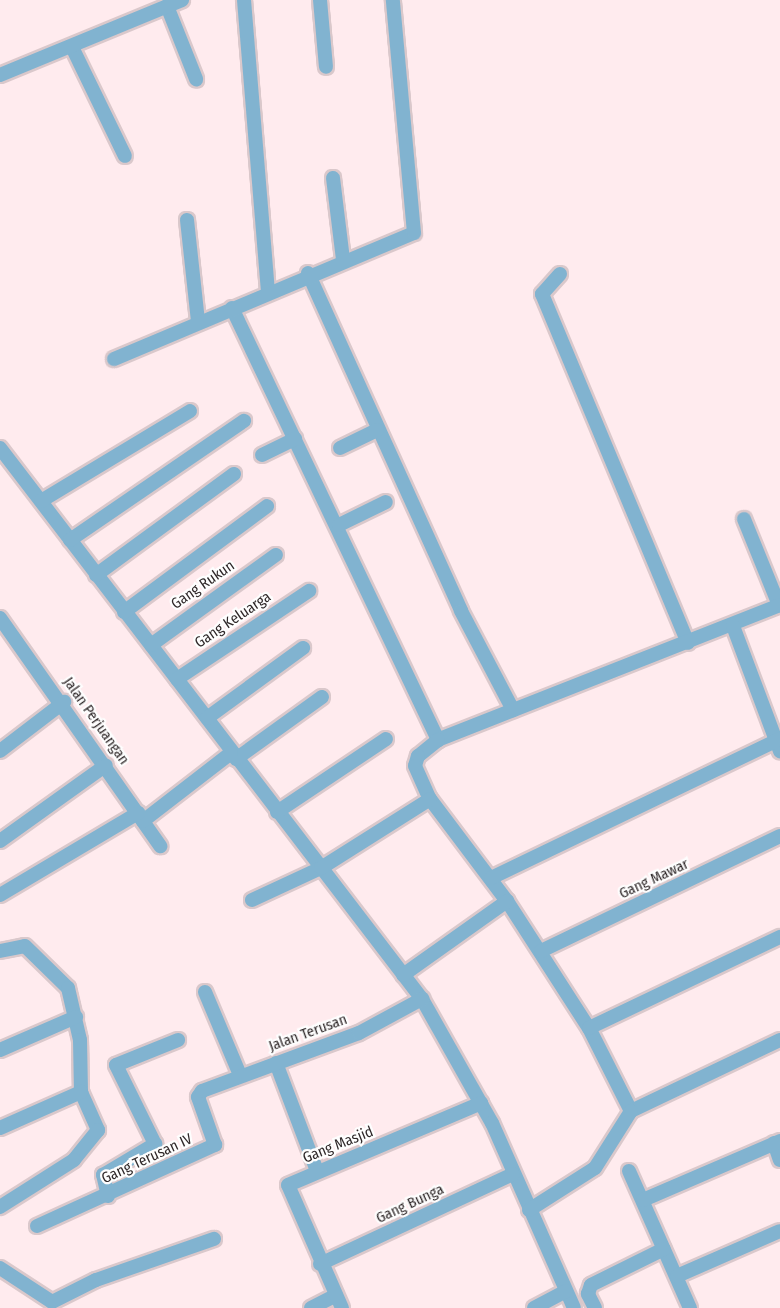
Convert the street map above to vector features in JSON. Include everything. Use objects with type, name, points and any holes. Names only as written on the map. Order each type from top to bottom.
[{"type":"street","points":[[0,75],[182,0]]},
{"type":"street","points":[[244,0],[268,291]]},
{"type":"street","points":[[320,0],[326,67]]},
{"type":"street","points":[[114,359],[308,273],[343,259],[400,242],[415,228],[393,0]]},
{"type":"street","points":[[167,6],[196,79]]},
{"type":"street","points":[[72,47],[125,156]]},
{"type":"street","points":[[333,178],[343,259]]},
{"type":"street","points":[[187,220],[198,322]]},
{"type":"street","points":[[308,273],[377,430],[513,710]]},
{"type":"street","points":[[560,274],[545,286],[544,301],[688,642]]},
{"type":"street","points":[[232,308],[339,525],[438,740]]},
{"type":"street","points":[[41,501],[190,411]]},
{"type":"street","points":[[70,540],[244,421]]},
{"type":"street","points":[[340,448],[377,430]]},
{"type":"street","points":[[262,455],[295,439]]},
{"type":"street","points":[[0,448],[422,999],[481,1103],[574,1308]]},
{"type":"street","points":[[96,575],[234,474]]},
{"type":"street","points":[[339,525],[386,502]]},
{"type":"street","points":[[124,612],[267,506]]},
{"type":"street","points":[[631,1111],[589,1028],[541,951],[507,901],[430,799],[415,766],[418,756],[438,740],[733,626],[780,605],[744,519]]},
{"type":"street","name":"Gang Rukun","points":[[151,645],[276,555]]},
{"type":"street","name":"Gang Keluarga","points":[[177,680],[309,591]]},
{"type":"street","name":"Jalan Perjuangan","points":[[0,618],[64,702],[160,846]]},
{"type":"street","points":[[490,878],[779,744],[733,626]]},
{"type":"street","points":[[207,718],[303,648]]},
{"type":"street","points":[[0,895],[140,817],[322,697]]},
{"type":"street","points":[[0,751],[64,702]]},
{"type":"street","points":[[277,812],[386,739]]},
{"type":"street","points":[[0,841],[106,765]]},
{"type":"street","points":[[252,900],[321,868],[430,799]]},
{"type":"street","name":"Gang Mawar","points":[[541,951],[780,836]]},
{"type":"street","points":[[403,975],[507,901]]},
{"type":"street","points":[[589,1028],[780,937]]},
{"type":"street","points":[[0,951],[22,945],[29,948],[61,977],[76,1017],[81,1092],[96,1120],[95,1138],[48,1179],[0,1207]]},
{"type":"street","points":[[205,992],[240,1075]]},
{"type":"street","name":"Jalan Terusan","points":[[202,1090],[382,1022],[422,999]]},
{"type":"street","points":[[0,1050],[76,1017]]},
{"type":"street","points":[[108,1196],[102,1175],[155,1144],[116,1065],[178,1040]]},
{"type":"street","points":[[529,1210],[595,1168],[631,1111],[780,1040]]},
{"type":"street","points":[[276,1063],[317,1171]]},
{"type":"street","name":"Gang Terusan IV","points":[[37,1226],[108,1196],[214,1145],[198,1097],[202,1090]]},
{"type":"street","points":[[0,1128],[81,1092]]},
{"type":"street","name":"Gang Masjid","points":[[320,1264],[286,1190],[317,1171],[481,1103]]},
{"type":"street","points":[[643,1200],[777,1142],[780,1160]]},
{"type":"street","points":[[629,1171],[690,1308]]},
{"type":"street","name":"Gang Bunga","points":[[320,1264],[513,1174]]},
{"type":"street","points":[[677,1275],[780,1230]]},
{"type":"street","points":[[0,1268],[49,1305],[86,1284],[214,1239]]},
{"type":"street","points":[[595,1308],[588,1294],[591,1285],[664,1249]]},
{"type":"street","points":[[311,1308],[339,1301],[320,1264]]},
{"type":"street","points":[[534,1308],[566,1291]]}]
